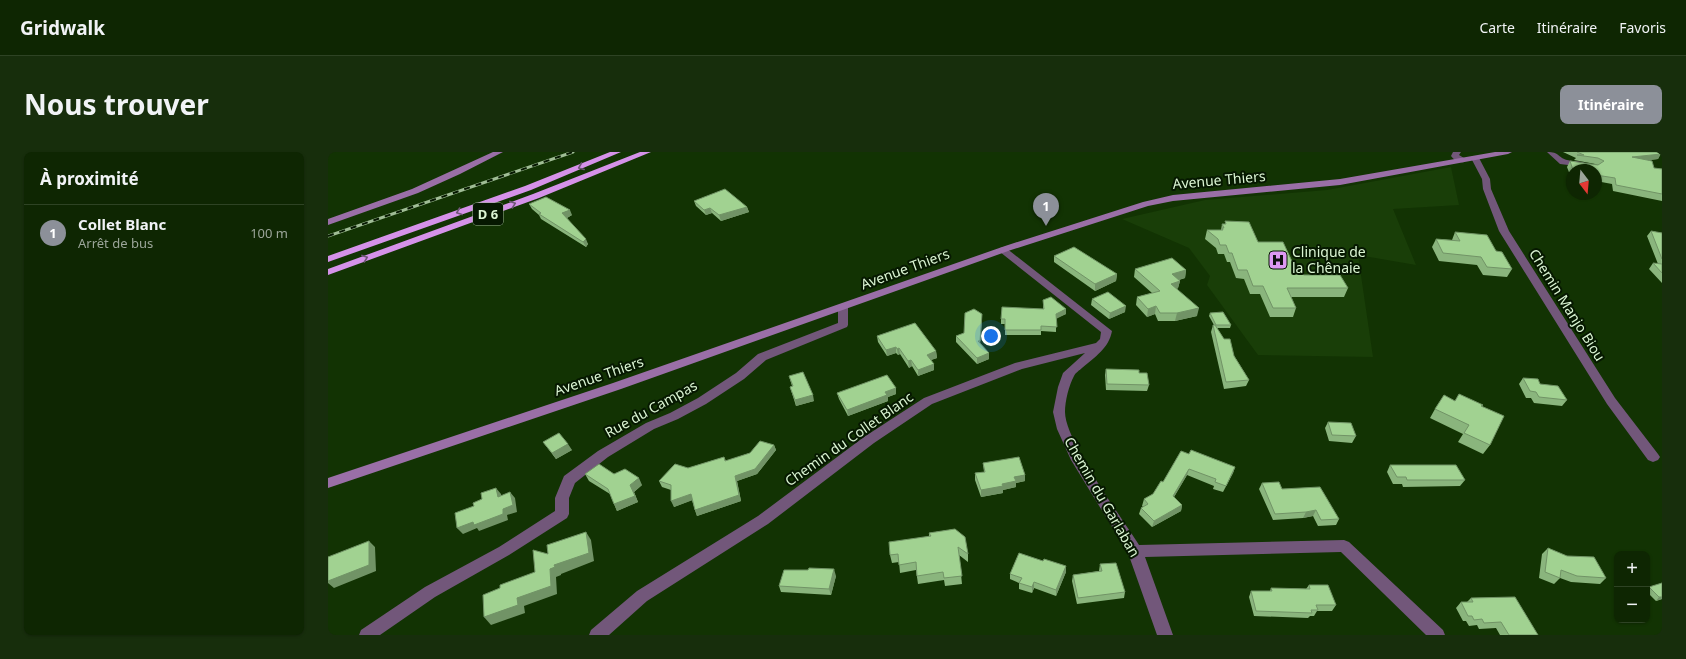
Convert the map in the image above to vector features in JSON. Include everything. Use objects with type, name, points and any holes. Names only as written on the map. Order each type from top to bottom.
[{"type":"highway","name":"D 6","points":[[328,259],[528,188],[617,152]]},
{"type":"highway","name":"D 6","points":[[328,272],[536,196],[647,152]]},
{"type":"main road","points":[[328,222],[428,186],[499,152]]},
{"type":"main road","name":"Avenue Thiers","points":[[328,483],[617,386],[843,308],[1003,250],[1125,210],[1166,200],[1340,182],[1401,172],[1459,156],[1475,158],[1508,152]]},
{"type":"street","points":[[1551,152],[1563,162],[1576,164]]},
{"type":"street","name":"Chemin Manjo Biou","points":[[1475,158],[1486,179],[1487,189],[1504,231],[1610,401],[1653,456]]},
{"type":"street","points":[[1003,250],[1107,331],[1105,340],[1100,346]]},
{"type":"street","name":"Rue du Campas","points":[[367,635],[430,592],[504,551],[562,514],[562,498],[569,480],[603,454],[650,426],[674,416],[702,401],[740,376],[762,357],[843,325],[843,308]]},
{"type":"street","name":"Chemin du Garlaban","points":[[1100,346],[1069,373],[1064,386],[1059,412],[1064,429],[1076,457],[1135,551],[1165,635]]},
{"type":"street","name":"Chemin du Collet Blanc","points":[[596,635],[642,596],[763,520],[869,440],[928,401],[1019,366],[1100,346]]},
{"type":"street","points":[[1135,551],[1344,546],[1437,635]]},
{"type":"shaded area","name":"Clinique de la Chênaie","points":[[1451,167],[1459,205],[1393,209],[1416,265],[1358,255],[1373,357],[1258,355],[1207,285],[1210,276],[1189,248],[1122,219],[1205,200],[1327,190]]},
{"type":"building","points":[[1577,152],[1661,152],[1661,154],[1632,157],[1652,161],[1654,168],[1662,169],[1662,194],[1616,185],[1615,178],[1602,176],[1602,164],[1600,164],[1604,161],[1598,158],[1577,155],[1584,155]]},
{"type":"building","points":[[1570,161],[1591,164],[1571,164]]},
{"type":"building","points":[[725,189],[747,207],[719,215],[710,208],[704,210],[694,201]]},
{"type":"building","points":[[546,197],[570,210],[562,213],[586,239],[583,242],[539,214],[541,213],[529,204]]},
{"type":"building","points":[[1225,221],[1249,222],[1258,242],[1283,242],[1296,270],[1304,275],[1340,275],[1348,288],[1287,288],[1296,308],[1273,308],[1263,286],[1253,286],[1247,270],[1238,270],[1232,253],[1229,253],[1226,245],[1220,245],[1218,239],[1207,230],[1223,230],[1222,228],[1224,228],[1222,224],[1226,224]]},
{"type":"building","points":[[1651,231],[1662,233],[1662,259]]},
{"type":"building","points":[[1455,232],[1487,235],[1496,251],[1502,252],[1512,269],[1487,267],[1481,257],[1443,253],[1436,239],[1460,241]]},
{"type":"building","points":[[1074,247],[1117,274],[1095,284],[1054,256]]},
{"type":"building","points":[[1172,258],[1186,270],[1172,274],[1180,281],[1171,284],[1199,308],[1177,313],[1160,313],[1156,306],[1148,309],[1137,297],[1160,291],[1135,269]]},
{"type":"building","points":[[1653,263],[1662,264],[1662,273]]},
{"type":"building","points":[[1108,292],[1126,306],[1110,313],[1092,299]]},
{"type":"building","points":[[1051,297],[1066,309],[1056,314],[1057,327],[1041,326],[1041,330],[1005,330],[1005,319],[1001,319],[1002,307],[1044,309],[1043,300]]},
{"type":"building","points":[[974,309],[982,314],[980,341],[978,341],[989,353],[977,358],[956,336],[964,333],[965,313]]},
{"type":"building","points":[[1223,312],[1231,325],[1216,325],[1210,313]]},
{"type":"building","points":[[915,323],[936,351],[927,355],[934,364],[918,370],[911,360],[908,361],[899,348],[897,349],[896,347],[886,350],[877,336]]},
{"type":"building","points":[[1213,325],[1215,325],[1224,339],[1230,339],[1234,356],[1249,380],[1226,382]]},
{"type":"building","points":[[1106,369],[1139,370],[1139,373],[1147,373],[1149,385],[1107,384]]},
{"type":"building","points":[[803,372],[813,395],[795,400],[790,387],[793,386],[789,376]]},
{"type":"building","points":[[887,375],[896,388],[885,392],[887,395],[847,410],[837,393]]},
{"type":"building","points":[[1523,378],[1538,379],[1540,384],[1558,386],[1567,400],[1539,397],[1536,392],[1530,391]]},
{"type":"building","points":[[1459,394],[1504,416],[1490,445],[1464,433],[1469,425],[1435,409],[1444,395],[1455,401]]},
{"type":"building","points":[[1328,422],[1351,423],[1356,436],[1332,435]]},
{"type":"building","points":[[559,433],[568,444],[552,453],[543,442]]},
{"type":"building","points":[[760,441],[774,445],[755,469],[735,476],[739,495],[695,510],[691,494],[671,501],[671,485],[659,481],[675,464],[688,468],[724,457],[725,461],[750,453]]},
{"type":"building","points":[[1191,450],[1235,467],[1226,486],[1215,482],[1216,479],[1189,469],[1173,496],[1182,505],[1154,521],[1141,508],[1148,504],[1144,499],[1153,494],[1161,481],[1163,482],[1181,451],[1189,454]]},
{"type":"building","points":[[1019,457],[1025,475],[1014,477],[1016,481],[1002,484],[1003,486],[981,490],[975,473],[985,472],[983,463]]},
{"type":"building","points":[[599,464],[614,474],[625,469],[639,478],[630,485],[635,496],[614,504],[608,489],[585,474]]},
{"type":"building","points":[[1390,465],[1456,465],[1465,480],[1407,480],[1406,477],[1397,477]]},
{"type":"building","points":[[1279,482],[1282,489],[1320,487],[1339,519],[1321,520],[1316,510],[1275,514],[1262,483]]},
{"type":"building","points":[[496,488],[498,497],[510,492],[513,505],[503,509],[503,514],[474,525],[473,522],[457,528],[455,513],[474,506],[473,503],[482,499],[481,493]]},
{"type":"building","points":[[955,529],[965,537],[968,554],[958,547],[962,576],[944,578],[943,572],[917,576],[916,562],[899,565],[898,554],[890,555],[889,542],[931,536],[929,533]]},
{"type":"building","points":[[586,532],[589,553],[554,565],[555,567],[550,569],[551,586],[517,598],[518,605],[484,617],[483,595],[500,588],[500,585],[535,572],[533,550],[548,554],[547,545]]},
{"type":"building","points":[[369,541],[369,565],[328,581],[328,557]]},
{"type":"building","points":[[1548,548],[1567,556],[1594,557],[1606,578],[1577,576],[1561,570],[1560,578],[1545,572]]},
{"type":"building","points":[[1019,553],[1043,561],[1044,559],[1066,566],[1056,590],[1034,582],[1032,587],[1019,583],[1022,578],[1010,574]]},
{"type":"building","points":[[1116,563],[1125,592],[1078,598],[1073,575],[1102,571],[1100,564]]},
{"type":"building","points":[[809,568],[834,569],[829,589],[779,586],[784,570],[808,570]]},
{"type":"building","points":[[1662,583],[1662,597],[1659,597],[1650,587]]},
{"type":"building","points":[[1309,585],[1328,585],[1336,605],[1316,605],[1318,610],[1311,610],[1312,613],[1256,611],[1251,591],[1272,591],[1271,588],[1310,589]]},
{"type":"building","points":[[1515,597],[1538,635],[1509,635],[1501,622],[1484,623],[1482,619],[1474,620],[1472,616],[1468,616],[1461,602],[1473,602],[1471,598]]},
{"type":"railway","points":[[328,236],[573,152]]},
{"type":"place","name":"Collet Blanc","points":[[1046,226]]},
{"type":"place","name":"Clinique de la Chênaie","points":[[1278,260]]}]
